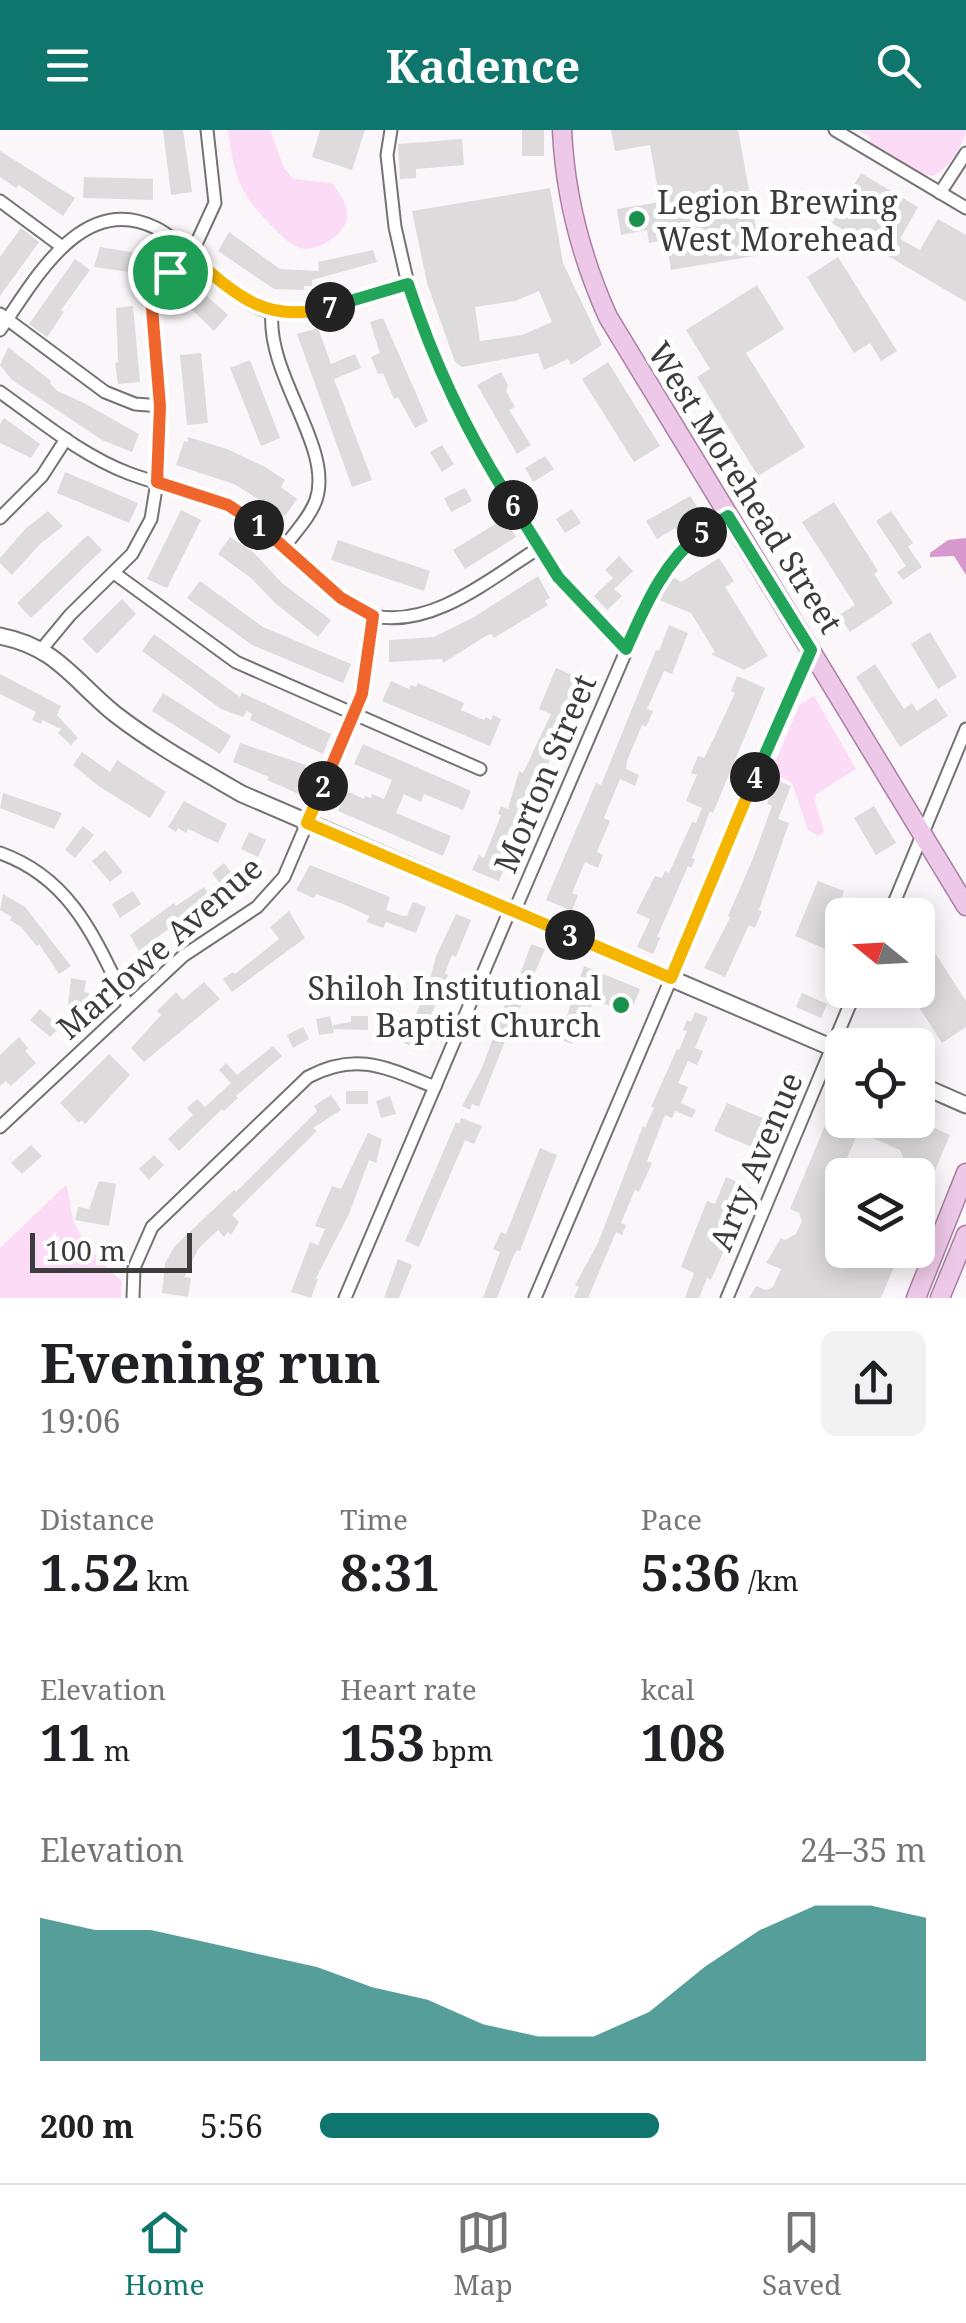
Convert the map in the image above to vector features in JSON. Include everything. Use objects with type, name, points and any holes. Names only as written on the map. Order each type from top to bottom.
[{"type":"main road","name":"West Morehead Street","points":[[562,130],[573,218],[594,286],[625,348],[966,906]]},
{"type":"main road","points":[[916,1298],[966,1174]]},
{"type":"main road","points":[[940,1298],[961,1262],[966,1235]]},
{"type":"street","points":[[41,650],[144,538],[151,519],[157,482],[160,406],[152,308],[159,288],[205,229],[215,204],[207,130]]},
{"type":"street","points":[[391,130],[387,155],[390,190],[408,284],[452,402],[539,548],[579,603],[626,649]]},
{"type":"street","points":[[836,130],[966,208]]},
{"type":"street","points":[[940,192],[966,153]]},
{"type":"street","points":[[0,201],[61,246]]},
{"type":"street","points":[[160,406],[135,404],[104,392],[2,321],[61,246],[90,227],[118,220],[154,228],[231,291],[272,312],[322,309],[408,284]]},
{"type":"street","points":[[272,312],[272,348],[318,466],[316,501],[285,546]]},
{"type":"street","points":[[0,392],[66,440],[118,469],[228,505],[285,546],[341,598],[373,616],[430,612],[539,548]]},
{"type":"street","points":[[0,518],[42,476],[66,440]]},
{"type":"street","name":"Morton Street","points":[[345,1298],[650,593],[690,542],[728,516]]},
{"type":"street","points":[[114,573],[236,662],[480,769]]},
{"type":"street","name":"Marlowe Avenue","points":[[0,1127],[183,956],[245,916],[272,893],[293,859],[354,715],[366,679],[373,616]]},
{"type":"street","points":[[0,636],[60,661],[101,702],[151,740],[242,794],[825,1045]]},
{"type":"street","points":[[535,1298],[811,650]]},
{"type":"street","points":[[896,898],[966,729]]},
{"type":"street","points":[[0,853],[34,868],[70,900],[128,1006]]},
{"type":"street","points":[[133,1298],[134,1268],[152,1226],[308,1077],[331,1066],[364,1063],[384,1066],[435,1087]]},
{"type":"street","name":"Arty Avenue","points":[[727,1298],[825,1077]]},
{"type":"street","points":[[935,1091],[966,1105]]},
{"type":"shaded area","points":[[228,130],[270,130],[284,168],[293,179],[332,183],[346,208],[347,218],[340,231],[328,242],[312,248],[297,247],[285,239],[243,190]]},
{"type":"shaded area","points":[[859,130],[966,130],[954,156],[933,176],[919,173],[869,142],[871,138]]},
{"type":"shaded area","points":[[966,538],[966,575],[954,556],[930,557],[948,540]]},
{"type":"shaded area","points":[[814,696],[856,769],[816,794],[824,832],[818,836],[808,830],[792,783],[771,772],[800,704]]},
{"type":"shaded area","points":[[66,1185],[75,1224],[95,1255],[122,1281],[121,1298],[0,1298],[0,1248]]},
{"type":"building","points":[[163,130],[183,130],[192,192],[171,195]]},
{"type":"building","points":[[320,130],[365,130],[352,170],[312,157]]},
{"type":"building","points":[[522,130],[544,130],[544,156],[522,156]]},
{"type":"building","points":[[611,130],[738,130],[761,255],[671,270],[666,240],[649,243],[647,230],[621,235],[617,209],[660,202],[650,145],[615,151]]},
{"type":"building","points":[[462,139],[464,165],[416,169],[416,178],[400,179],[398,144]]},
{"type":"building","points":[[0,151],[75,198],[63,216],[19,185],[16,188],[0,177]]},
{"type":"building","points":[[861,173],[918,207],[900,239],[920,250],[938,219],[966,235],[966,302],[832,223]]},
{"type":"building","points":[[84,177],[153,179],[153,200],[83,198]]},
{"type":"building","points":[[550,188],[563,263],[602,345],[571,365],[568,359],[544,370],[538,353],[462,367],[455,362],[427,283],[412,211]],"holes":[[[539,291],[552,322],[522,335],[480,341],[475,307],[515,301]]]},
{"type":"building","points":[[21,228],[39,242],[0,296],[0,257]]},
{"type":"building","points":[[229,232],[280,269],[319,271],[318,262],[373,250],[377,262],[312,280],[312,286],[304,286],[304,290],[274,289],[218,251]]},
{"type":"building","points":[[100,247],[155,256],[150,275],[94,267]]},
{"type":"building","points":[[838,257],[897,351],[881,361],[870,343],[854,353],[807,277]]},
{"type":"building","points":[[75,259],[90,270],[47,337],[29,324]]},
{"type":"building","points":[[757,285],[784,329],[746,353],[805,447],[758,476],[697,377],[710,369],[686,330]]},
{"type":"building","points":[[196,286],[228,315],[214,331],[183,301]]},
{"type":"building","points":[[133,306],[140,382],[118,384],[116,308]]},
{"type":"building","points":[[383,318],[428,421],[415,428],[398,397],[394,399],[383,373],[378,374],[371,357],[380,353],[370,322]]},
{"type":"building","points":[[318,328],[331,364],[355,354],[361,368],[334,379],[372,480],[352,487],[297,334]]},
{"type":"building","points":[[8,347],[51,381],[57,391],[139,434],[132,452],[102,440],[12,380],[0,365]]},
{"type":"building","points":[[201,353],[208,423],[187,425],[180,355]]},
{"type":"building","points":[[250,360],[280,438],[261,446],[230,368]]},
{"type":"building","points":[[608,362],[660,446],[634,462],[582,379]]},
{"type":"building","points":[[501,372],[515,407],[509,410],[531,445],[517,454],[477,385]]},
{"type":"building","points":[[4,418],[40,444],[31,458],[0,443],[0,424]]},
{"type":"building","points":[[188,437],[265,467],[285,480],[281,487],[297,499],[285,516],[234,484],[176,465]]},
{"type":"building","points":[[442,445],[454,464],[442,472],[430,452]]},
{"type":"building","points":[[545,456],[554,469],[533,482],[525,468]]},
{"type":"building","points":[[65,472],[138,503],[129,523],[57,493]]},
{"type":"building","points":[[465,488],[472,501],[451,512],[444,498]]},
{"type":"building","points":[[690,496],[704,518],[679,533],[675,528],[657,539],[646,521]]},
{"type":"building","points":[[834,502],[878,571],[874,574],[893,603],[850,632],[839,615],[855,605],[802,522]]},
{"type":"building","points":[[572,509],[581,523],[565,533],[556,519]]},
{"type":"building","points":[[181,510],[201,520],[167,588],[147,579]]},
{"type":"building","points":[[48,511],[63,526],[12,575],[0,558],[26,528]]},
{"type":"building","points":[[891,511],[913,543],[908,547],[922,567],[903,580],[897,572],[906,566],[876,521]]},
{"type":"building","points":[[505,518],[516,537],[465,569],[453,550]]},
{"type":"building","points":[[88,535],[102,550],[31,618],[17,603]]},
{"type":"building","points":[[230,537],[253,552],[282,583],[331,620],[318,637],[218,554]]},
{"type":"building","points":[[338,540],[430,571],[424,591],[331,560]]},
{"type":"building","points":[[619,556],[633,571],[614,589],[622,596],[607,610],[594,596],[613,578],[605,570]]},
{"type":"building","points":[[719,558],[734,581],[725,587],[768,656],[744,670],[711,654],[715,652],[691,613],[659,600],[673,577],[681,582]]},
{"type":"building","points":[[538,576],[550,598],[545,601],[548,605],[494,638],[491,634],[486,636],[443,663],[442,659],[389,662],[389,640],[434,637]]},
{"type":"building","points":[[200,581],[263,627],[351,664],[343,683],[252,645],[187,598]]},
{"type":"building","points":[[122,599],[136,614],[97,654],[82,639]]},
{"type":"building","points":[[669,625],[688,633],[672,674],[664,671],[647,709],[653,711],[646,727],[642,725],[627,761],[626,769],[639,775],[635,786],[620,779],[604,818],[610,821],[597,852],[603,855],[598,868],[585,862],[572,893],[578,895],[572,911],[546,900],[596,783],[601,785]]},
{"type":"building","points":[[930,632],[957,677],[938,689],[911,644]]},
{"type":"building","points":[[154,634],[240,697],[242,693],[331,734],[323,754],[250,720],[252,714],[247,711],[243,717],[221,709],[142,651]]},
{"type":"building","points":[[875,664],[904,709],[912,703],[917,711],[936,698],[948,716],[900,747],[856,677]]},
{"type":"building","points":[[556,668],[584,680],[566,720],[563,719],[555,738],[558,740],[499,881],[472,870],[479,855],[484,858],[501,806],[508,809],[519,771],[523,773],[551,714],[539,709]]},
{"type":"building","points":[[0,674],[61,706],[57,715],[78,738],[71,745],[58,733],[61,729],[32,720],[36,712],[0,694]]},
{"type":"building","points":[[737,676],[765,688],[653,954],[637,947],[650,919],[636,913],[655,876],[662,878],[665,871],[669,873],[692,822],[696,823],[702,808],[686,801],[697,775],[691,773],[698,756],[704,758],[716,734],[735,693],[731,691]]},
{"type":"building","points":[[391,681],[409,689],[418,683],[464,703],[461,710],[484,720],[491,720],[493,715],[501,719],[490,746],[382,701]]},
{"type":"building","points":[[163,693],[231,736],[220,754],[152,711]]},
{"type":"building","points":[[240,743],[306,765],[304,770],[310,772],[301,795],[233,762]]},
{"type":"building","points":[[363,744],[471,791],[463,810],[424,794],[421,802],[404,794],[396,813],[451,836],[443,856],[338,811],[346,791],[364,799],[372,794],[384,799],[392,780],[354,764]]},
{"type":"building","points":[[82,752],[110,772],[117,760],[166,792],[150,818],[73,765]]},
{"type":"building","points":[[776,780],[791,786],[778,819],[789,823],[755,928],[749,925],[725,977],[704,968],[730,918],[752,861],[772,806],[767,804]]},
{"type":"building","points":[[3,793],[62,813],[54,829],[0,808]]},
{"type":"building","points":[[184,801],[227,824],[218,843],[188,829],[186,833],[178,828],[176,832],[168,827]]},
{"type":"building","points":[[874,806],[896,843],[876,855],[854,818]]},
{"type":"building","points":[[83,826],[94,835],[75,858],[65,850]]},
{"type":"building","points":[[249,832],[266,840],[258,857],[241,849]]},
{"type":"building","points":[[105,850],[123,872],[110,882],[92,861]]},
{"type":"building","points":[[224,863],[241,886],[229,895],[212,873]]},
{"type":"building","points":[[310,865],[390,897],[386,910],[407,916],[413,902],[426,907],[416,933],[386,922],[383,928],[367,922],[369,916],[343,904],[296,890]]},
{"type":"building","points":[[818,881],[844,891],[841,898],[825,898],[825,949],[795,936]]},
{"type":"building","points":[[204,887],[212,900],[139,951],[130,935]]},
{"type":"building","points":[[133,891],[141,904],[120,918],[112,904]]},
{"type":"building","points":[[3,894],[25,907],[71,966],[59,974],[39,944],[0,910]]},
{"type":"building","points":[[289,911],[305,938],[232,992],[223,979],[279,939],[270,927]]},
{"type":"building","points":[[456,914],[471,920],[456,957],[452,955],[445,973],[448,975],[417,1048],[404,1043]]},
{"type":"building","points":[[531,944],[545,949],[532,979],[535,980],[513,1021],[479,1107],[472,1104],[470,1110],[462,1106],[482,1068],[506,1002],[510,1003]]},
{"type":"building","points":[[935,953],[966,1001],[966,1027],[942,1043],[920,1008],[935,1008]]},
{"type":"building","name":"Shiloh Institutional Baptist Church","points":[[584,966],[640,989],[630,1014],[594,1000],[586,1020],[603,1027],[597,1042],[576,1034],[572,1044],[559,1039]]},
{"type":"building","points":[[71,978],[86,981],[84,992],[89,993],[87,1004],[82,1007],[68,1005]]},
{"type":"building","points":[[204,982],[220,999],[144,1062],[131,1048],[161,1015],[157,1011],[176,992],[183,1000]]},
{"type":"building","points":[[802,993],[825,1003],[825,1008],[821,1018],[796,1007]]},
{"type":"building","points":[[40,1009],[60,1027],[50,1037],[30,1020]]},
{"type":"building","points":[[695,1012],[708,1017],[695,1048],[703,1051],[697,1065],[688,1061],[678,1083],[688,1087],[681,1103],[696,1110],[692,1118],[675,1111],[672,1118],[665,1115],[647,1161],[652,1163],[621,1223],[626,1225],[622,1235],[616,1232],[588,1298],[574,1298],[579,1287],[575,1285],[598,1243],[643,1126],[687,1031],[683,1030],[687,1020],[691,1022]]},
{"type":"building","points":[[330,1016],[334,1033],[319,1035],[316,1019]]},
{"type":"building","points":[[351,1016],[368,1016],[368,1030],[333,1029],[333,1025],[351,1022]]},
{"type":"building","points":[[303,1027],[309,1039],[293,1048],[287,1035]]},
{"type":"building","points":[[19,1037],[36,1063],[11,1086],[6,1081],[0,1086],[0,1055]]},
{"type":"building","points":[[273,1046],[282,1056],[179,1151],[168,1139],[193,1115],[187,1108],[197,1099],[205,1107],[231,1083],[219,1070],[226,1063],[237,1075]]},
{"type":"building","points":[[109,1054],[130,1075],[85,1124],[82,1120],[79,1123],[60,1103]]},
{"type":"building","points":[[346,1091],[368,1091],[368,1104],[346,1104]]},
{"type":"building","points":[[331,1095],[341,1110],[313,1128],[317,1131],[232,1215],[239,1222],[231,1235],[228,1232],[224,1237],[218,1230],[199,1248],[184,1277],[191,1278],[188,1297],[162,1293],[165,1263],[175,1246],[317,1111],[314,1106]]},
{"type":"building","points":[[390,1096],[396,1114],[381,1118],[376,1101]]},
{"type":"building","points":[[727,1103],[772,1122],[759,1150],[714,1131]]},
{"type":"building","points":[[461,1118],[482,1126],[474,1144],[465,1140],[419,1247],[405,1241]]},
{"type":"building","points":[[825,1126],[825,1138],[856,1138],[847,1158],[825,1158],[825,1268],[894,1268],[881,1298],[749,1298],[756,1286],[766,1290],[773,1287],[781,1269],[766,1263],[781,1238],[796,1234],[802,1221],[799,1213],[790,1209]]},
{"type":"building","points":[[935,1128],[950,1135],[935,1171],[935,1158],[904,1158],[900,1150],[873,1138],[935,1138]]},
{"type":"building","points":[[368,1133],[382,1139],[376,1163],[369,1160],[349,1214],[316,1278],[311,1298],[291,1292],[310,1242],[318,1245],[325,1229],[315,1226],[332,1186],[341,1189]]},
{"type":"building","points":[[31,1145],[42,1156],[22,1174],[11,1163]]},
{"type":"building","points":[[540,1148],[557,1155],[520,1251],[513,1257],[497,1298],[483,1298],[500,1252],[493,1249],[501,1232],[506,1234]]},
{"type":"building","points":[[154,1155],[164,1165],[149,1180],[139,1169]]},
{"type":"building","points":[[726,1177],[751,1188],[711,1280],[707,1278],[699,1298],[685,1298],[694,1273],[681,1267],[707,1201],[715,1204]]},
{"type":"building","points":[[99,1181],[116,1184],[109,1226],[75,1220],[78,1207],[89,1209]]},
{"type":"building","points":[[398,1259],[412,1265],[399,1298],[384,1298]]},
{"type":"place","name":"Legion Brewing West Morehead","points":[[637,219]]},
{"type":"place","name":"Shiloh Institutional Baptist Church","points":[[621,1005]]},
{"type":"route","points":[[187,252],[231,291],[272,312],[322,309],[408,284],[446,388],[494,475],[558,577],[626,649],[650,593],[670,564],[690,542],[728,516],[811,650],[671,978],[307,823],[362,694],[373,616],[341,598],[280,540],[240,512],[157,482],[160,406],[152,308],[170,272],[187,252]]}]
